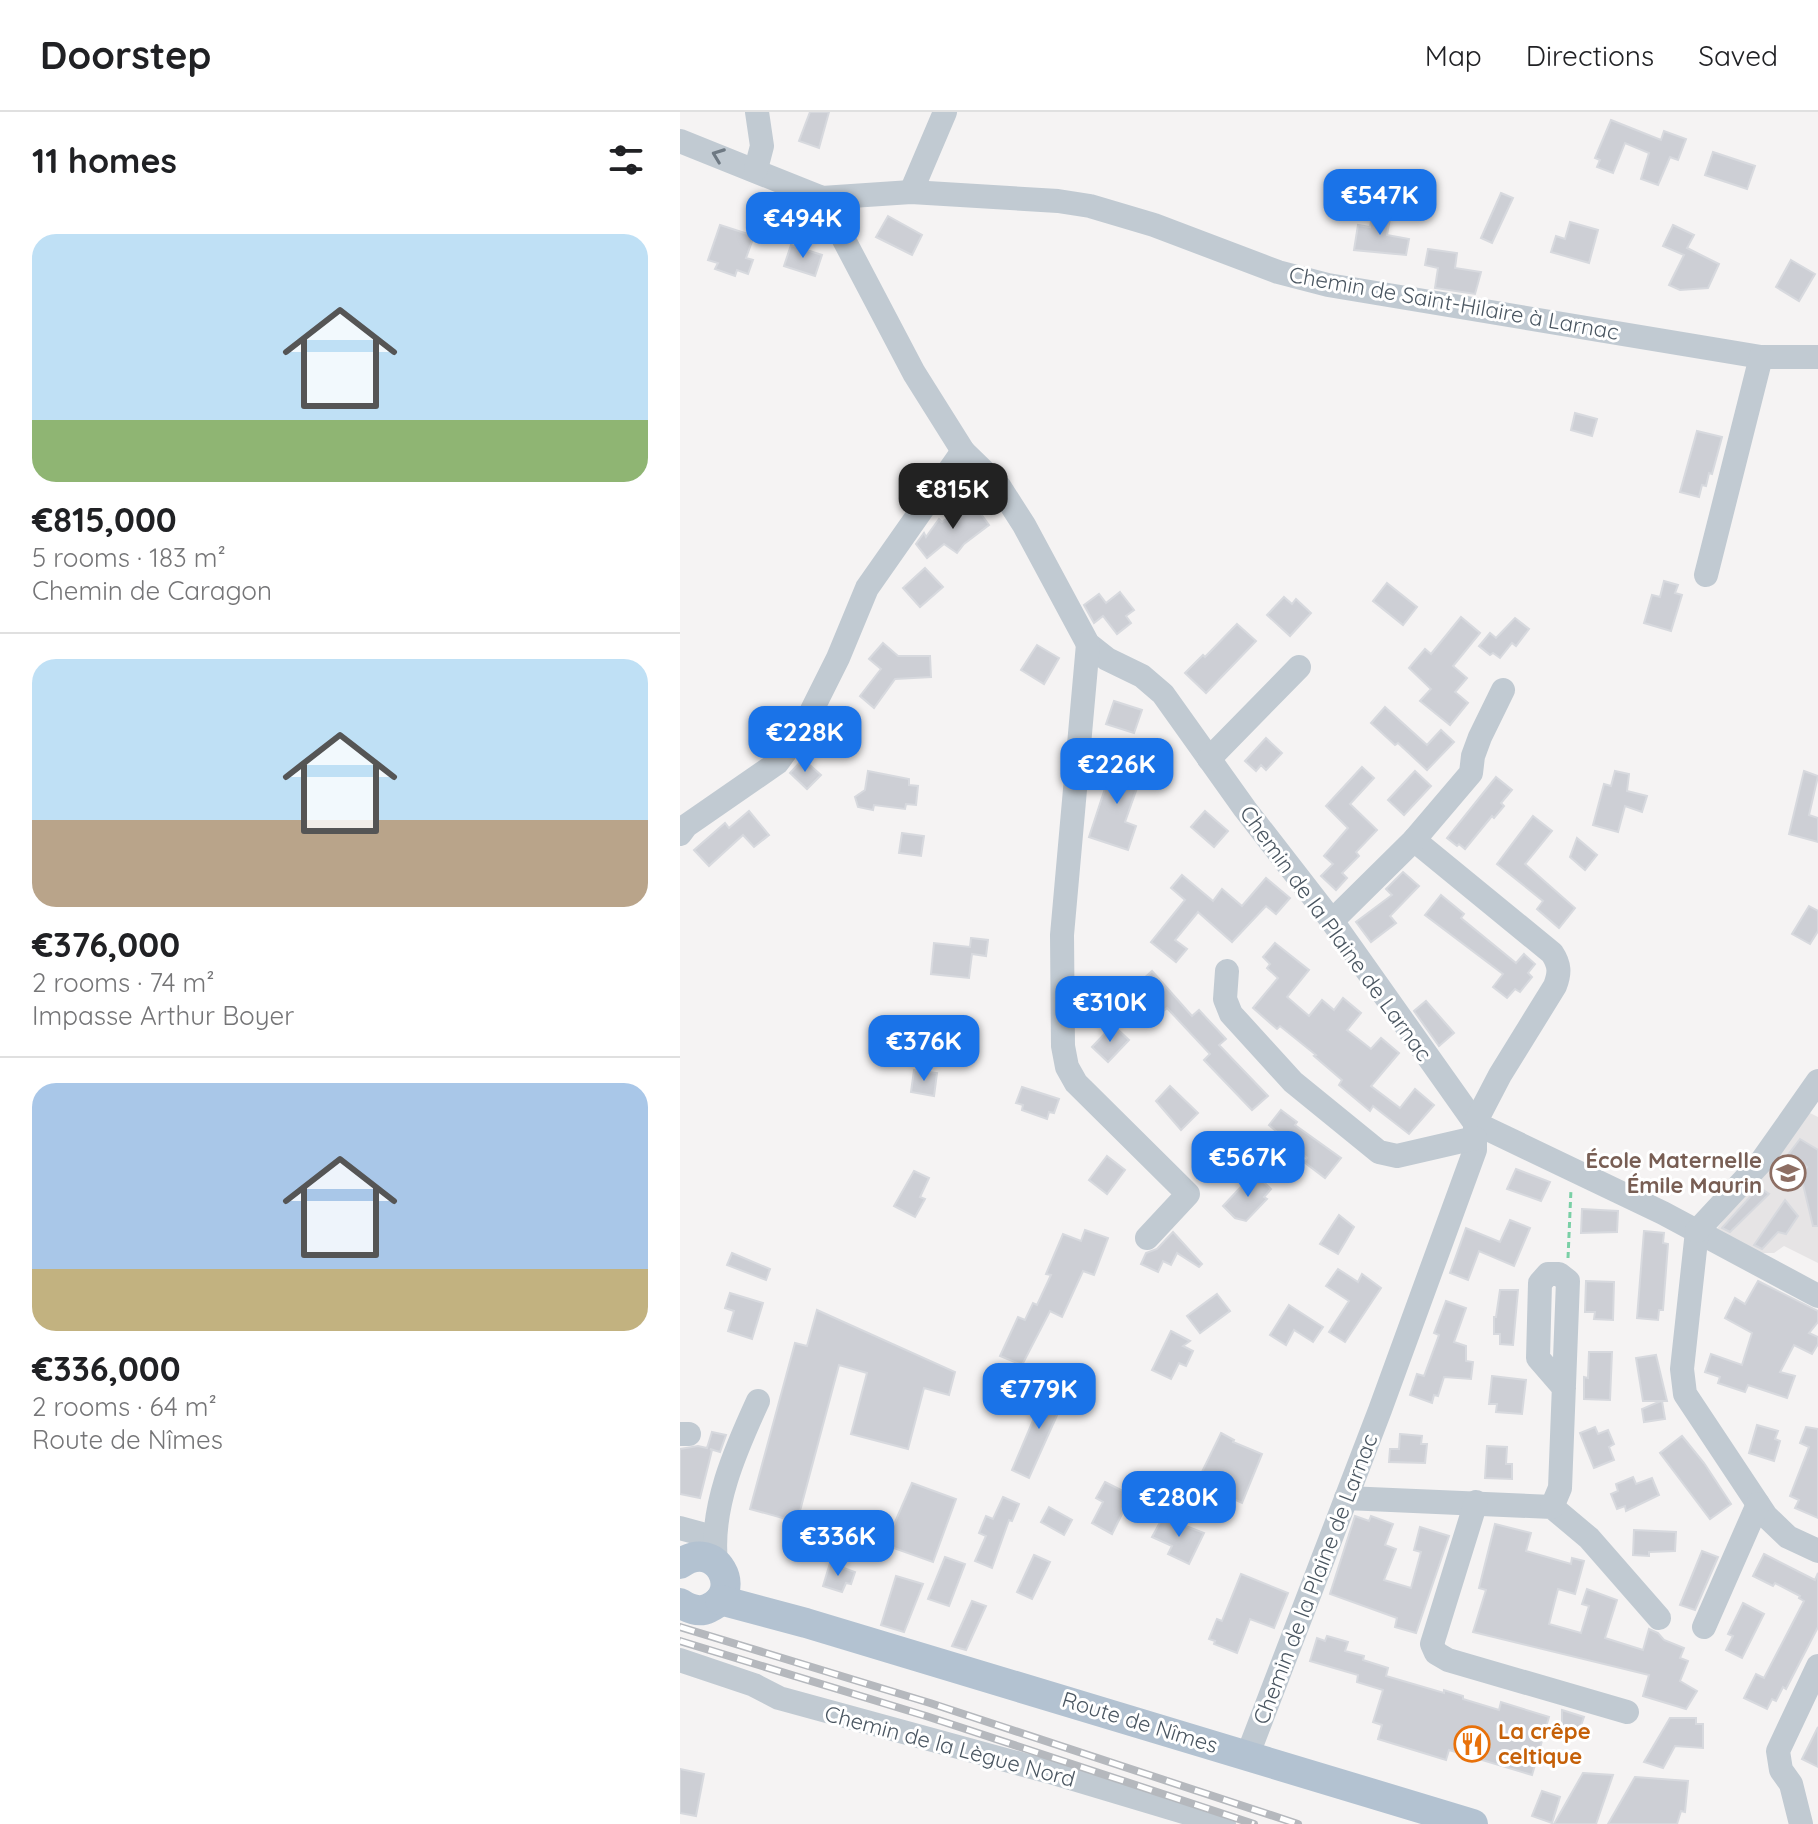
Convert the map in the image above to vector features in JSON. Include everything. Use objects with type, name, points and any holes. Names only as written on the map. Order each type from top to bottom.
[{"type":"main road","points":[[680,1603],[696,1610],[713,1606],[709,1566]]},
{"type":"main road","name":"Route de Nîmes","points":[[709,1566],[806,1623],[1473,1824]]},
{"type":"street","points":[[756,169],[762,146],[757,112]]},
{"type":"street","points":[[911,192],[945,112]]},
{"type":"street","name":"Chemin de Saint-Hilaire à Larnac","points":[[680,141],[822,198],[911,192],[1074,203],[1123,214],[1264,267],[1315,282],[1761,357],[1818,357]]},
{"type":"street","name":"Chemin de la Plaine de Larnac","points":[[822,198],[914,373],[963,451],[983,468],[1008,499],[1088,644],[1107,659],[1142,676],[1163,694],[1332,921],[1475,1130],[1475,1150],[1248,1754]]},
{"type":"street","points":[[1706,575],[1761,357]]},
{"type":"street","points":[[680,834],[686,826],[777,763],[803,728],[838,658],[867,588],[963,451]]},
{"type":"street","points":[[1088,644],[1062,935],[1063,1046],[1067,1067],[1076,1083],[1188,1194],[1147,1238]]},
{"type":"street","points":[[1209,759],[1299,667]]},
{"type":"street","points":[[1332,921],[1414,840],[1471,773],[1480,737],[1503,690]]},
{"type":"street","points":[[1414,840],[1552,953],[1558,962],[1559,974],[1555,986],[1500,1075],[1475,1130]]},
{"type":"street","points":[[1227,971],[1225,999],[1231,1014],[1293,1082],[1379,1152],[1397,1156],[1475,1130],[1572,1169],[1818,1296]]},
{"type":"street","points":[[1818,1081],[1761,1162],[1697,1231],[1682,1369],[1683,1386],[1690,1402],[1762,1510],[1788,1537],[1818,1551]]},
{"type":"street","points":[[1552,1507],[1560,1488],[1568,1281]]},
{"type":"street","points":[[709,1566],[728,1477],[758,1401]]},
{"type":"street","points":[[1346,1498],[1552,1507],[1589,1538],[1659,1618]]},
{"type":"street","points":[[1476,1502],[1432,1644],[1436,1653],[1448,1660],[1627,1712]]},
{"type":"street","points":[[1704,1627],[1762,1510]]},
{"type":"street","points":[[680,1528],[709,1566]]},
{"type":"street","name":"Chemin de la Lègue Nord","points":[[680,1660],[754,1685],[779,1698],[1057,1774],[1224,1824]]},
{"type":"street","points":[[1801,1824],[1791,1784],[1781,1770],[1778,1751],[1818,1666]]},
{"type":"path","points":[[1568,1281],[1572,1169]]},
{"type":"shaded area","name":"École Maternelle Émile Maurin","points":[[1804,1110],[1818,1117],[1818,1263],[1784,1246],[1774,1253],[1757,1253],[1716,1230]]},
{"type":"building","points":[[810,112],[829,112],[819,148],[799,141]]},
{"type":"building","points":[[1611,120],[1661,140],[1664,131],[1686,139],[1678,160],[1670,157],[1658,185],[1641,179],[1649,153],[1625,143],[1613,173],[1597,167],[1600,160],[1595,158]]},
{"type":"building","points":[[1713,152],[1755,166],[1747,189],[1705,175]]},
{"type":"building","points":[[1501,193],[1513,198],[1492,243],[1481,238]]},
{"type":"building","points":[[1373,210],[1391,213],[1387,235],[1409,239],[1406,255],[1354,250],[1358,225],[1370,227]]},
{"type":"building","points":[[888,216],[922,235],[912,255],[876,237]]},
{"type":"building","points":[[1570,222],[1598,230],[1589,263],[1551,252],[1556,236],[1565,239]]},
{"type":"building","points":[[720,225],[754,236],[746,258],[753,260],[748,274],[737,270],[735,276],[715,269],[718,263],[708,260]]},
{"type":"building","points":[[1673,225],[1694,235],[1687,248],[1719,264],[1708,288],[1680,290],[1669,285],[1684,255],[1663,246]]},
{"type":"building","points":[[791,245],[822,255],[815,276],[784,266]]},
{"type":"building","points":[[1428,249],[1457,253],[1455,268],[1481,272],[1475,294],[1435,288],[1438,268],[1425,265]]},
{"type":"building","points":[[1791,260],[1815,274],[1799,301],[1776,287]]},
{"type":"building","points":[[1575,413],[1597,419],[1592,436],[1571,430]]},
{"type":"building","points":[[1697,431],[1722,437],[1712,474],[1709,473],[1706,486],[1702,485],[1699,497],[1680,492]]},
{"type":"building","points":[[966,504],[974,513],[978,510],[989,525],[957,553],[944,544],[927,558],[916,544],[924,533],[926,537],[939,519],[942,522]]},
{"type":"building","points":[[925,568],[943,587],[920,607],[903,588]]},
{"type":"building","points":[[1664,581],[1678,585],[1675,593],[1682,595],[1671,631],[1644,623],[1652,595],[1660,597]]},
{"type":"building","points":[[1387,583],[1417,607],[1403,625],[1373,601]]},
{"type":"building","points":[[1120,592],[1134,610],[1126,616],[1131,623],[1117,634],[1103,616],[1094,623],[1084,605],[1099,594],[1106,603]]},
{"type":"building","points":[[1284,597],[1292,604],[1296,599],[1311,613],[1290,636],[1267,615]]},
{"type":"building","points":[[1461,617],[1480,633],[1453,666],[1467,678],[1455,692],[1468,703],[1450,725],[1420,701],[1431,689],[1409,668],[1425,649],[1431,654]]},
{"type":"building","points":[[1515,618],[1529,629],[1516,646],[1512,643],[1500,658],[1479,646],[1490,633],[1496,638]]},
{"type":"building","points":[[1237,624],[1256,641],[1206,693],[1185,673]]},
{"type":"building","points":[[883,643],[898,656],[930,656],[931,677],[895,679],[874,708],[860,696],[881,669],[869,659]]},
{"type":"building","points":[[1037,645],[1059,658],[1044,684],[1021,670]]},
{"type":"building","points":[[1114,701],[1142,710],[1134,733],[1106,724]]},
{"type":"building","points":[[1385,707],[1427,745],[1441,730],[1454,742],[1427,770],[1371,723]]},
{"type":"building","points":[[1266,738],[1282,753],[1266,770],[1261,765],[1256,771],[1245,761]]},
{"type":"building","points":[[1115,758],[1144,768],[1125,822],[1136,826],[1128,850],[1089,837]]},
{"type":"building","points":[[803,759],[821,775],[807,789],[790,773]]},
{"type":"building","points":[[1362,767],[1374,778],[1350,804],[1377,830],[1356,852],[1359,856],[1342,873],[1347,878],[1336,890],[1321,876],[1333,864],[1324,856],[1348,828],[1326,806]]},
{"type":"building","points":[[868,771],[909,779],[909,785],[918,786],[916,805],[906,804],[905,809],[874,805],[873,810],[858,807],[855,797],[865,790]]},
{"type":"building","points":[[1415,771],[1431,786],[1404,815],[1388,800]]},
{"type":"building","points":[[1615,771],[1629,774],[1627,791],[1647,796],[1642,812],[1625,806],[1618,832],[1593,825],[1604,784],[1611,786]]},
{"type":"building","points":[[1804,771],[1818,776],[1809,815],[1818,818],[1818,842],[1789,834]]},
{"type":"building","points":[[1496,777],[1512,790],[1501,803],[1504,806],[1465,849],[1459,844],[1457,846],[1447,838]]},
{"type":"building","points":[[749,811],[769,835],[754,847],[743,835],[709,866],[694,850],[725,823],[729,828]]},
{"type":"building","points":[[1205,811],[1228,831],[1214,847],[1191,827]]},
{"type":"building","points":[[1533,816],[1552,831],[1525,864],[1575,908],[1559,928],[1537,909],[1543,901],[1497,864]]},
{"type":"building","points":[[902,833],[924,836],[921,856],[899,853]]},
{"type":"building","points":[[1577,838],[1597,855],[1585,870],[1570,857]]},
{"type":"building","points":[[1403,872],[1419,886],[1390,916],[1396,923],[1371,942],[1356,922],[1392,895],[1386,889]]},
{"type":"building","points":[[1182,875],[1213,901],[1222,889],[1242,906],[1266,878],[1290,898],[1276,914],[1266,906],[1232,942],[1198,912],[1175,940],[1187,949],[1176,962],[1151,942],[1185,900],[1171,888]]},
{"type":"building","points":[[1441,895],[1464,914],[1461,918],[1516,963],[1524,954],[1535,964],[1528,973],[1532,977],[1520,992],[1515,989],[1507,998],[1493,987],[1503,974],[1425,915]]},
{"type":"building","points":[[1809,906],[1818,911],[1818,931],[1810,944],[1792,934]]},
{"type":"building","points":[[971,938],[988,940],[986,956],[972,954],[969,978],[931,974],[934,943],[970,947]]},
{"type":"building","points":[[1275,943],[1309,970],[1287,997],[1309,1016],[1322,1000],[1334,1010],[1343,998],[1361,1013],[1347,1030],[1371,1049],[1381,1038],[1399,1053],[1371,1086],[1400,1108],[1415,1089],[1434,1105],[1409,1134],[1373,1106],[1370,1111],[1339,1085],[1342,1080],[1316,1055],[1280,1026],[1277,1029],[1253,1008],[1278,978],[1267,968],[1270,964],[1263,957]]},
{"type":"building","points":[[1152,971],[1192,1016],[1199,1010],[1226,1039],[1219,1045],[1268,1096],[1252,1110],[1204,1060],[1210,1054],[1167,1008],[1154,1019],[1129,992]]},
{"type":"building","points":[[1426,1001],[1454,1033],[1439,1046],[1414,1011]]},
{"type":"building","points":[[1113,1025],[1129,1040],[1108,1062],[1092,1047]]},
{"type":"building","points":[[914,1070],[937,1073],[934,1096],[911,1092]]},
{"type":"building","points":[[1170,1086],[1198,1113],[1181,1130],[1156,1101]]},
{"type":"building","points":[[1022,1087],[1059,1099],[1054,1113],[1049,1112],[1047,1119],[1022,1110],[1023,1105],[1016,1103]]},
{"type":"building","points":[[1281,1110],[1297,1122],[1295,1125],[1341,1158],[1325,1178],[1304,1162],[1307,1158],[1269,1125]]},
{"type":"building","points":[[1800,1139],[1818,1150],[1818,1226],[1813,1226],[1801,1176],[1807,1167],[1802,1163],[1796,1169],[1784,1160]]},
{"type":"building","points":[[1107,1156],[1125,1170],[1107,1194],[1089,1180]]},
{"type":"building","points":[[1516,1169],[1550,1182],[1541,1201],[1507,1189]]},
{"type":"building","points":[[914,1171],[929,1178],[920,1197],[925,1199],[915,1217],[894,1206]]},
{"type":"building","points":[[1254,1173],[1271,1189],[1264,1197],[1267,1199],[1246,1221],[1235,1218],[1223,1206]]},
{"type":"building","points":[[1759,1187],[1769,1194],[1730,1232],[1722,1228]]},
{"type":"building","points":[[1785,1200],[1798,1216],[1786,1234],[1778,1232],[1762,1249],[1754,1245]]},
{"type":"building","points":[[1582,1209],[1618,1211],[1617,1232],[1581,1233]]},
{"type":"building","points":[[1339,1215],[1354,1227],[1338,1254],[1320,1244]]},
{"type":"building","points":[[1510,1220],[1530,1228],[1514,1266],[1479,1251],[1468,1280],[1450,1273],[1466,1228],[1500,1242]]},
{"type":"building","points":[[1085,1230],[1108,1238],[1094,1275],[1083,1271],[1062,1317],[1050,1311],[1022,1365],[1000,1356],[1018,1317],[1025,1320],[1033,1303],[1037,1305],[1051,1275],[1046,1274],[1063,1234],[1081,1241]]},
{"type":"building","points":[[1644,1231],[1664,1233],[1663,1243],[1668,1244],[1663,1310],[1659,1310],[1658,1320],[1637,1318]]},
{"type":"building","points":[[1173,1232],[1202,1264],[1199,1267],[1177,1253],[1171,1265],[1163,1261],[1158,1272],[1141,1264],[1146,1253],[1157,1249]]},
{"type":"building","points":[[732,1253],[770,1269],[766,1280],[727,1265]]},
{"type":"building","points":[[1338,1269],[1358,1282],[1362,1274],[1381,1288],[1345,1342],[1329,1332],[1349,1301],[1326,1286]]},
{"type":"building","points":[[1586,1281],[1614,1282],[1613,1320],[1594,1319],[1595,1312],[1585,1312]]},
{"type":"building","points":[[1758,1281],[1818,1311],[1818,1322],[1809,1333],[1818,1337],[1812,1354],[1794,1345],[1780,1372],[1795,1376],[1787,1398],[1748,1385],[1745,1392],[1718,1383],[1720,1377],[1705,1372],[1711,1354],[1742,1365],[1752,1333],[1725,1318],[1735,1298],[1745,1304]]},
{"type":"building","points":[[1500,1290],[1518,1290],[1513,1345],[1500,1344],[1500,1334],[1494,1334]]},
{"type":"building","points":[[730,1293],[763,1303],[752,1339],[728,1331],[734,1311],[725,1308]]},
{"type":"building","points":[[1217,1294],[1230,1311],[1200,1333],[1187,1316]]},
{"type":"building","points":[[1446,1301],[1466,1308],[1454,1342],[1466,1346],[1466,1361],[1473,1362],[1471,1379],[1444,1377],[1438,1396],[1434,1395],[1432,1403],[1410,1395],[1417,1374],[1424,1376],[1439,1335],[1434,1333]]},
{"type":"building","points":[[1289,1305],[1323,1327],[1313,1342],[1294,1330],[1286,1345],[1270,1335]]},
{"type":"building","points":[[817,1310],[955,1372],[949,1395],[924,1388],[908,1449],[851,1434],[867,1373],[839,1365],[797,1522],[750,1509],[795,1343],[807,1346]]},
{"type":"building","points":[[1171,1331],[1190,1341],[1183,1346],[1193,1351],[1186,1366],[1179,1363],[1171,1379],[1152,1370]]},
{"type":"building","points":[[1589,1352],[1612,1352],[1610,1400],[1584,1399]]},
{"type":"building","points":[[1656,1355],[1667,1401],[1662,1401],[1665,1419],[1644,1422],[1642,1409],[1661,1401],[1643,1401],[1636,1358]]},
{"type":"building","points":[[1492,1376],[1526,1380],[1522,1414],[1496,1412],[1497,1404],[1489,1404]]},
{"type":"building","points":[[1048,1385],[1067,1393],[1029,1478],[1012,1470]]},
{"type":"building","points":[[1757,1425],[1778,1431],[1775,1439],[1780,1441],[1774,1461],[1749,1453]]},
{"type":"building","points":[[1595,1427],[1598,1434],[1608,1430],[1614,1444],[1609,1447],[1614,1460],[1594,1468],[1580,1433]]},
{"type":"building","points":[[1806,1427],[1818,1429],[1818,1518],[1795,1508],[1799,1500],[1790,1496],[1809,1447],[1800,1443]]},
{"type":"building","points":[[712,1432],[726,1435],[720,1452],[710,1449],[700,1498],[680,1494],[680,1449],[707,1448]]},
{"type":"building","points":[[1221,1433],[1233,1442],[1262,1454],[1242,1503],[1197,1482]]},
{"type":"building","points":[[1400,1434],[1422,1436],[1421,1444],[1427,1444],[1425,1463],[1389,1462],[1390,1449],[1399,1449]]},
{"type":"building","points":[[1682,1436],[1731,1504],[1710,1519],[1660,1453]]},
{"type":"building","points":[[1487,1446],[1507,1447],[1506,1464],[1512,1464],[1512,1479],[1485,1478]]},
{"type":"building","points":[[1633,1477],[1636,1484],[1652,1478],[1659,1495],[1626,1511],[1625,1506],[1617,1509],[1611,1494],[1618,1491],[1616,1484]]},
{"type":"building","points":[[1105,1482],[1127,1493],[1126,1496],[1130,1498],[1112,1534],[1092,1523],[1103,1502],[1096,1498]]},
{"type":"building","points":[[912,1483],[956,1499],[933,1562],[885,1545]]},
{"type":"building","points":[[1003,1497],[1019,1504],[1012,1521],[1009,1520],[992,1568],[975,1561],[986,1536],[979,1533],[986,1516],[993,1519]]},
{"type":"building","points":[[1049,1507],[1072,1520],[1064,1535],[1041,1522]]},
{"type":"building","points":[[1355,1516],[1369,1521],[1371,1516],[1393,1524],[1385,1545],[1396,1549],[1384,1580],[1411,1588],[1421,1552],[1414,1550],[1420,1527],[1449,1536],[1416,1633],[1395,1627],[1397,1618],[1330,1594]]},
{"type":"building","points":[[1163,1517],[1204,1533],[1189,1564],[1168,1554],[1172,1546],[1152,1537]]},
{"type":"building","points":[[1495,1524],[1531,1533],[1526,1551],[1571,1564],[1572,1558],[1584,1561],[1575,1594],[1558,1589],[1549,1624],[1581,1633],[1589,1606],[1582,1604],[1587,1589],[1617,1600],[1605,1638],[1643,1650],[1649,1629],[1664,1640],[1684,1648],[1680,1658],[1688,1661],[1680,1681],[1697,1691],[1686,1709],[1643,1696],[1649,1675],[1473,1632],[1486,1590],[1479,1588]]},
{"type":"building","points":[[1634,1530],[1676,1532],[1675,1551],[1649,1552],[1649,1556],[1633,1555]]},
{"type":"building","points":[[1702,1551],[1718,1557],[1695,1610],[1680,1605]]},
{"type":"building","points":[[1764,1554],[1815,1580],[1818,1573],[1818,1627],[1786,1689],[1783,1687],[1776,1701],[1772,1699],[1767,1709],[1744,1698],[1756,1674],[1764,1678],[1804,1601],[1775,1583],[1773,1586],[1753,1576]]},
{"type":"building","points":[[1034,1555],[1050,1562],[1032,1599],[1017,1592]]},
{"type":"building","points":[[945,1557],[965,1564],[949,1606],[928,1599]]},
{"type":"building","points":[[830,1563],[855,1572],[851,1584],[846,1583],[842,1592],[823,1586]]},
{"type":"building","points":[[1241,1574],[1288,1593],[1274,1628],[1250,1619],[1237,1653],[1209,1639],[1217,1619],[1222,1621]]},
{"type":"building","points":[[896,1576],[923,1584],[904,1632],[881,1625]]},
{"type":"building","points":[[972,1601],[986,1606],[966,1650],[952,1646]]},
{"type":"building","points":[[1743,1603],[1764,1614],[1742,1658],[1726,1650],[1733,1636],[1728,1634]]},
{"type":"building","points":[[1327,1636],[1348,1642],[1345,1651],[1388,1668],[1386,1676],[1444,1693],[1444,1690],[1499,1710],[1501,1702],[1549,1717],[1532,1775],[1449,1750],[1446,1760],[1378,1739],[1382,1725],[1373,1722],[1383,1690],[1357,1682],[1358,1675],[1310,1661],[1317,1638],[1325,1641]]},
{"type":"building","points":[[1562,1710],[1584,1717],[1578,1734],[1562,1731]]},
{"type":"building","points":[[1670,1718],[1696,1718],[1696,1724],[1703,1724],[1703,1748],[1675,1746],[1663,1768],[1644,1762]]},
{"type":"building","points":[[1818,1727],[1818,1767],[1802,1759]]},
{"type":"building","points":[[680,1769],[704,1774],[696,1816],[680,1813]]},
{"type":"building","points":[[1583,1773],[1613,1775],[1596,1824],[1554,1824]]},
{"type":"building","points":[[1635,1777],[1688,1781],[1685,1812],[1681,1811],[1677,1824],[1608,1824]]},
{"type":"building","points":[[1542,1791],[1560,1797],[1552,1823],[1532,1816]]},
{"type":"railway","points":[[680,1627],[930,1703],[1298,1824]]},
{"type":"railway","points":[[680,1641],[926,1716],[1254,1824]]},
{"type":"place","name":"École Maternelle Émile Maurin","points":[[1788,1173]]},
{"type":"place","name":"La crêpe celtique","points":[[1472,1744]]}]
